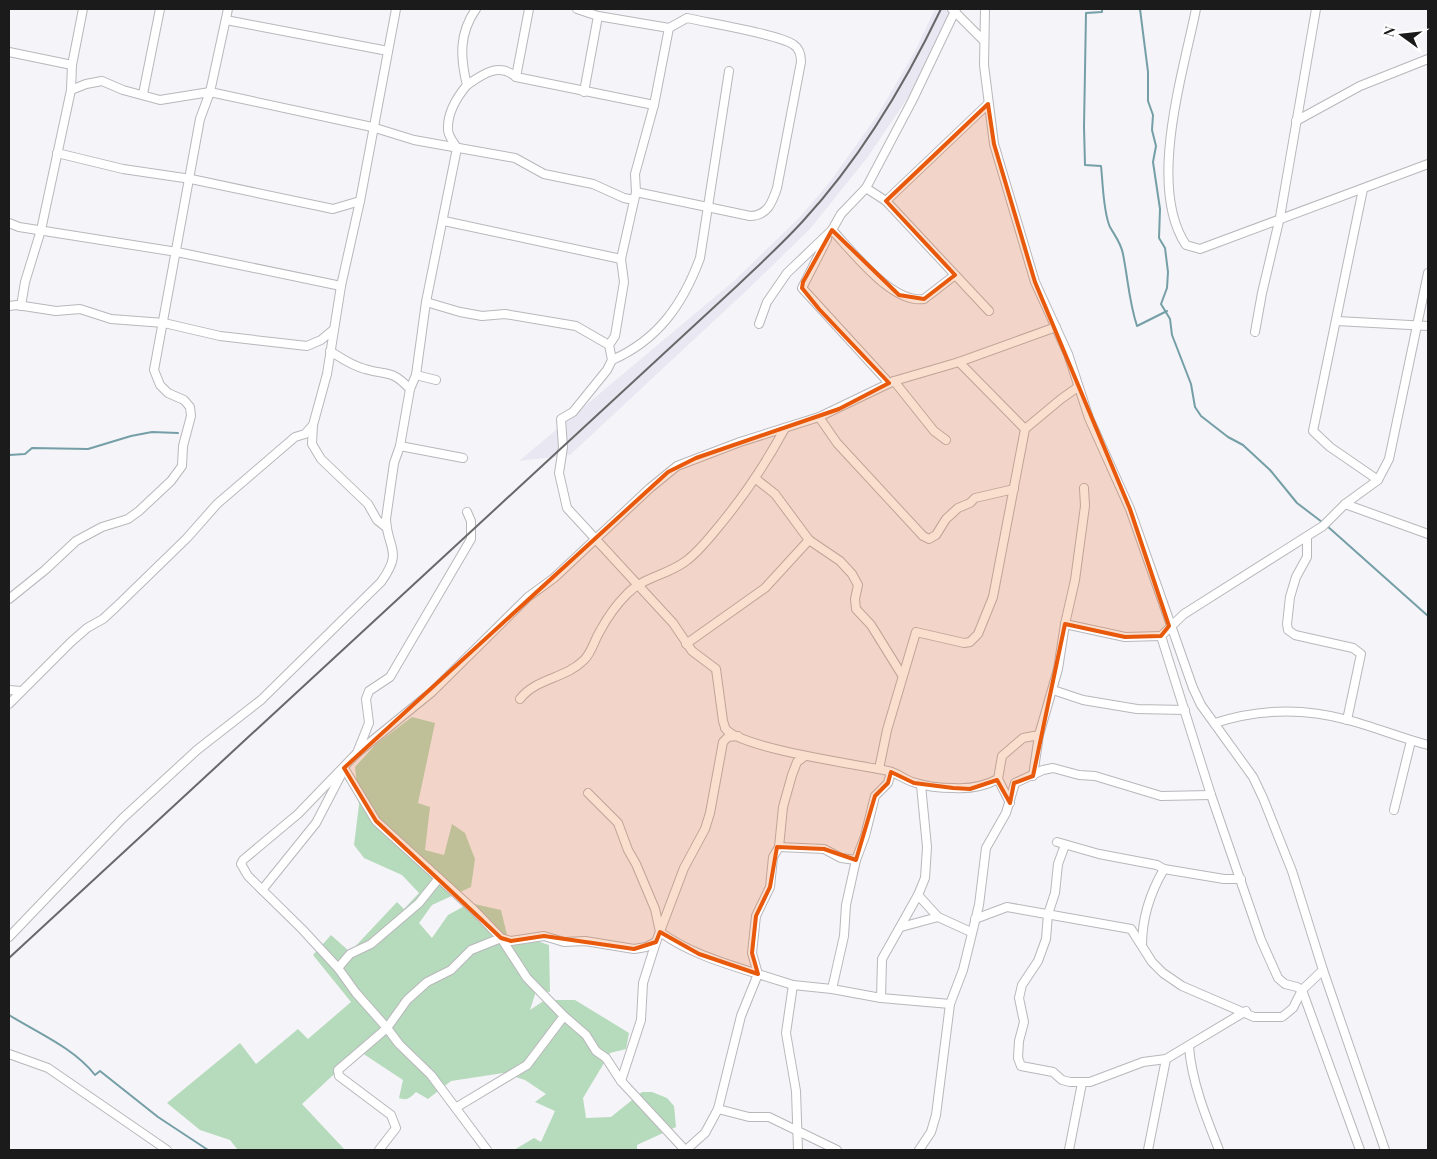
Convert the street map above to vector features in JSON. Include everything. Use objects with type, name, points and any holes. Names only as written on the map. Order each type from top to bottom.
[{"type":"street","points":[[22,306],[25,282],[41,230],[71,90],[72,65],[83,9]]},
{"type":"street","points":[[143,94],[160,9]]},
{"type":"street","points":[[9,599],[46,570],[76,541],[102,527],[128,519],[139,511],[171,481],[182,466],[183,446],[191,416],[190,407],[184,400],[168,393],[160,385],[154,370],[191,179],[200,119],[210,92],[228,9]]},
{"type":"street","points":[[386,528],[377,520],[368,504],[320,458],[312,444],[313,425],[326,374],[341,286],[360,201],[372,128],[396,9]]},
{"type":"street","points":[[467,85],[463,69],[461,45],[468,19],[476,9]]},
{"type":"street","points":[[516,77],[529,9]]},
{"type":"street","points":[[71,90],[102,81],[123,90],[160,100],[210,92],[372,128],[414,140],[515,158],[544,174],[592,184],[624,198],[635,196],[708,207],[750,216],[757,216],[768,209],[777,188],[801,62],[801,55],[793,44],[687,18],[669,28],[577,9]]},
{"type":"street","points":[[687,18],[689,9]]},
{"type":"street","points":[[985,9],[984,41],[988,104],[994,144],[1035,282],[1068,354],[1089,418],[1130,509],[1166,608],[1169,626],[1193,688],[1201,705],[1253,777],[1292,871],[1323,970],[1385,1150]]},
{"type":"street","points":[[1196,9],[1168,152],[1172,209],[1186,245],[1200,249],[1280,217],[1363,189],[1428,164]]},
{"type":"street","points":[[1255,332],[1280,217],[1316,9]]},
{"type":"street","points":[[946,440],[934,431],[892,382],[802,288],[841,214],[866,188],[912,101],[954,10],[984,41]]},
{"type":"street","points":[[584,92],[603,14]]},
{"type":"street","points":[[226,20],[388,51]]},
{"type":"street","points":[[621,1081],[641,1020],[643,983],[656,942],[684,868],[706,829],[725,728],[716,669],[686,644],[678,628],[573,516],[564,498],[558,473],[563,447],[561,419],[573,412],[607,370],[612,360],[609,345],[615,336],[624,282],[621,259],[635,196],[635,174],[654,106],[669,28]]},
{"type":"street","points":[[9,52],[72,65]]},
{"type":"street","points":[[1296,121],[1360,86],[1428,60]]},
{"type":"street","points":[[9,937],[123,818],[197,750],[262,700],[381,582],[391,568],[394,553],[386,528],[394,463],[400,446],[410,389],[416,375],[426,302],[444,221],[457,148],[448,131],[450,116],[458,96],[467,85],[484,73],[499,68],[509,71],[516,77],[654,106]]},
{"type":"street","points":[[612,360],[634,350],[658,330],[684,297],[700,258],[729,71]]},
{"type":"street","points":[[886,201],[988,104]]},
{"type":"street","points":[[57,153],[123,169],[191,179],[333,209],[360,201]]},
{"type":"street","points":[[866,188],[886,201],[989,311]]},
{"type":"street","points":[[1363,189],[1314,431],[1330,447],[1378,480]]},
{"type":"street","points":[[444,221],[621,259]]},
{"type":"street","points":[[9,222],[19,227],[177,252],[341,286]]},
{"type":"street","points":[[830,232],[878,278],[900,295],[924,298],[955,275]]},
{"type":"street","points":[[759,324],[767,302],[782,280],[830,232]]},
{"type":"street","points":[[1065,624],[1125,637],[1161,636],[1169,626],[1184,614],[1307,537],[1326,523],[1345,504],[1378,480],[1389,459],[1428,273]]},
{"type":"street","points":[[426,302],[482,316],[505,314],[576,326],[609,345]]},
{"type":"street","points":[[9,306],[56,310],[80,309],[110,319],[164,322],[220,336],[307,346],[320,340],[333,330]]},
{"type":"street","points":[[1337,321],[1428,326]]},
{"type":"street","points":[[487,1150],[461,1118],[457,1107],[431,1075],[399,1044],[356,993],[338,968],[243,869],[241,864],[243,860],[298,814],[357,753],[432,692],[528,597],[554,578],[597,540],[650,488],[677,466],[740,442],[819,417],[892,382],[960,362],[1056,327]]},
{"type":"street","points":[[330,351],[363,369],[386,372],[398,377],[410,389]]},
{"type":"street","points":[[960,362],[1026,429]]},
{"type":"street","points":[[416,375],[436,380]]},
{"type":"street","points":[[879,769],[902,675],[916,632],[964,643],[970,642],[978,634],[993,596],[1026,429],[1061,399],[1078,388]]},
{"type":"street","points":[[819,417],[837,443],[923,536],[929,538],[936,535],[946,519],[958,508],[980,496],[1014,489]]},
{"type":"street","points":[[9,704],[76,637],[103,619],[188,538],[217,504],[295,437],[305,434],[313,425]]},
{"type":"street","points":[[520,699],[527,690],[569,672],[584,660],[594,647],[599,633],[612,612],[626,594],[638,584],[686,562],[735,508],[756,479],[785,428]]},
{"type":"street","points":[[400,446],[462,458]]},
{"type":"street","points":[[756,479],[775,494],[809,540],[840,561],[856,579],[858,585],[855,599],[856,609],[871,625],[902,675]]},
{"type":"street","points":[[1033,776],[1039,735],[1053,690],[1080,550],[1085,506],[1084,488]]},
{"type":"street","points":[[1345,504],[1428,534]]},
{"type":"street","points":[[357,753],[369,722],[366,699],[369,691],[390,677],[471,539],[471,521],[467,512]]},
{"type":"street","points":[[1307,537],[1307,557],[1296,577],[1290,597],[1288,630],[1295,635],[1353,648],[1361,654],[1347,720]]},
{"type":"street","points":[[686,644],[765,588],[809,540]]},
{"type":"street","points":[[1161,636],[1211,795],[1261,940],[1278,978],[1285,984],[1302,990],[1360,1150]]},
{"type":"street","points":[[9,690],[21,690]]},
{"type":"street","points":[[1053,690],[1083,700],[1136,708],[1185,710]]},
{"type":"street","points":[[1215,723],[1253,714],[1284,710],[1347,720],[1428,745]]},
{"type":"street","points":[[725,728],[738,736],[804,756],[879,769],[921,785],[970,789],[986,785],[998,779]]},
{"type":"street","points":[[1010,802],[998,779],[1001,760],[1006,752],[1023,738],[1039,735]]},
{"type":"street","points":[[723,742],[728,738],[738,736]]},
{"type":"street","points":[[1394,810],[1411,741]]},
{"type":"street","points":[[344,768],[376,821],[501,938],[527,978],[586,1036],[596,1051],[606,1058],[621,1081],[689,1150],[705,1133],[718,1109],[741,1016],[758,974],[752,953],[756,916],[770,887],[772,857],[778,847],[783,807],[792,775],[797,762],[804,756]]},
{"type":"street","points":[[262,890],[316,823],[344,768]]},
{"type":"street","points":[[919,1150],[931,1132],[936,1115],[950,1004],[963,970],[975,919],[984,873],[986,848],[1006,813],[1015,783],[1033,776],[1042,770],[1053,768],[1079,775],[1095,776],[1161,796],[1211,795]]},
{"type":"street","points":[[832,989],[844,936],[846,905],[856,860],[865,836],[875,796],[888,783],[890,772]]},
{"type":"street","points":[[881,998],[882,959],[901,927],[906,913],[918,895],[927,865],[926,819],[921,785]]},
{"type":"street","points":[[588,793],[618,823],[628,850],[656,909],[660,932],[675,943],[699,954],[793,985],[832,989],[881,998],[950,1004]]},
{"type":"street","points":[[1057,842],[1099,854],[1157,865],[1164,869],[1224,879],[1241,879]]},
{"type":"street","points":[[1065,845],[1058,864],[1055,893],[1048,914],[1046,939],[1038,960],[1022,985],[1019,998],[1024,1022],[1018,1058],[1021,1066],[1052,1072],[1062,1080],[1082,1084],[1143,1062],[1166,1059],[1189,1047],[1246,1011]]},
{"type":"street","points":[[778,847],[824,848],[841,858],[856,860]]},
{"type":"street","points":[[1142,947],[1142,924],[1156,883],[1164,869]]},
{"type":"street","points":[[338,968],[350,954],[371,944],[419,903],[439,878]]},
{"type":"street","points":[[918,895],[938,917],[971,932]]},
{"type":"street","points":[[975,919],[1007,907],[1131,929],[1142,947],[1163,973],[1182,986],[1246,1011],[1254,1017],[1282,1017],[1293,1008],[1302,990],[1323,970]]},
{"type":"street","points":[[901,927],[938,917]]},
{"type":"street","points":[[379,1150],[396,1128],[395,1121],[391,1115],[338,1073],[378,1033],[387,1028],[408,1000],[423,985],[451,970],[471,950],[501,938],[511,941],[544,936],[564,942],[585,941],[634,949],[646,948],[656,942]]},
{"type":"street","points":[[793,985],[786,1033],[796,1092],[798,1150]]},
{"type":"street","points":[[457,1107],[527,1065],[564,1016]]},
{"type":"street","points":[[1189,1047],[1190,1063],[1201,1103],[1219,1150]]},
{"type":"street","points":[[9,1054],[48,1068],[167,1150]]},
{"type":"street","points":[[1148,1150],[1166,1059]]},
{"type":"street","points":[[1069,1150],[1082,1084]]},
{"type":"street","points":[[718,1109],[749,1117],[768,1117],[837,1150]]},
{"type":"highlighted area","points":[[988,104],[994,144],[1035,282],[1130,509],[1169,626],[1161,636],[1125,637],[1065,624],[1033,776],[1014,783],[1010,803],[997,780],[970,789],[953,788],[914,783],[891,772],[888,783],[875,796],[856,860],[824,849],[777,847],[770,887],[756,916],[752,953],[758,974],[699,954],[660,932],[656,942],[634,949],[544,936],[511,941],[501,938],[376,821],[344,768],[668,472],[696,458],[839,409],[889,383],[819,309],[802,288],[803,282],[832,230],[899,295],[924,299],[955,275],[886,201]]},
{"type":"shaded area","points":[[935,9],[953,9],[909,96],[867,158],[810,229],[570,455],[519,461],[734,281],[799,218],[829,183],[877,116],[914,53]]},
{"type":"green space","points":[[412,717],[435,723],[418,803],[430,807],[425,850],[444,855],[452,824],[465,833],[475,859],[471,887],[432,905],[419,923],[432,938],[448,915],[470,903],[501,910],[507,935],[524,944],[537,941],[549,945],[550,992],[536,991],[530,1010],[545,1000],[575,1000],[629,1033],[626,1049],[610,1053],[583,1098],[586,1118],[611,1117],[642,1092],[652,1092],[667,1098],[674,1106],[676,1127],[637,1145],[637,1150],[514,1150],[534,1138],[541,1142],[555,1111],[535,1102],[546,1094],[525,1080],[503,1073],[451,1081],[428,1099],[416,1092],[408,1098],[402,1099],[399,1098],[403,1080],[359,1051],[302,1104],[345,1150],[238,1150],[230,1140],[200,1130],[167,1103],[240,1043],[256,1064],[298,1029],[308,1039],[351,1002],[313,955],[331,935],[350,952],[397,902],[404,909],[419,893],[402,875],[364,858],[354,845],[359,805],[355,767],[376,744]]},
{"type":"waterway","points":[[1102,9],[1102,12],[1086,13],[1085,165],[1101,166],[1106,214],[1110,227],[1122,250],[1130,299],[1137,326],[1167,311]]},
{"type":"waterway","points":[[1140,9],[1148,72],[1148,101],[1153,115],[1152,130],[1156,146],[1153,162],[1160,209],[1159,238],[1165,248],[1168,272],[1167,288],[1161,304],[1170,319],[1172,335],[1191,384],[1195,407],[1201,416],[1228,437],[1243,445],[1270,470],[1297,503],[1322,522]]},
{"type":"waterway","points":[[9,455],[25,454],[32,448],[88,449],[131,436],[152,432],[178,433]]},
{"type":"waterway","points":[[1326,525],[1428,616]]},
{"type":"waterway","points":[[9,1015],[66,1049],[95,1075],[100,1071],[158,1117],[208,1150]]},
{"type":"railway","points":[[9,958],[788,237],[824,197],[862,147],[912,66],[941,9]]}]
